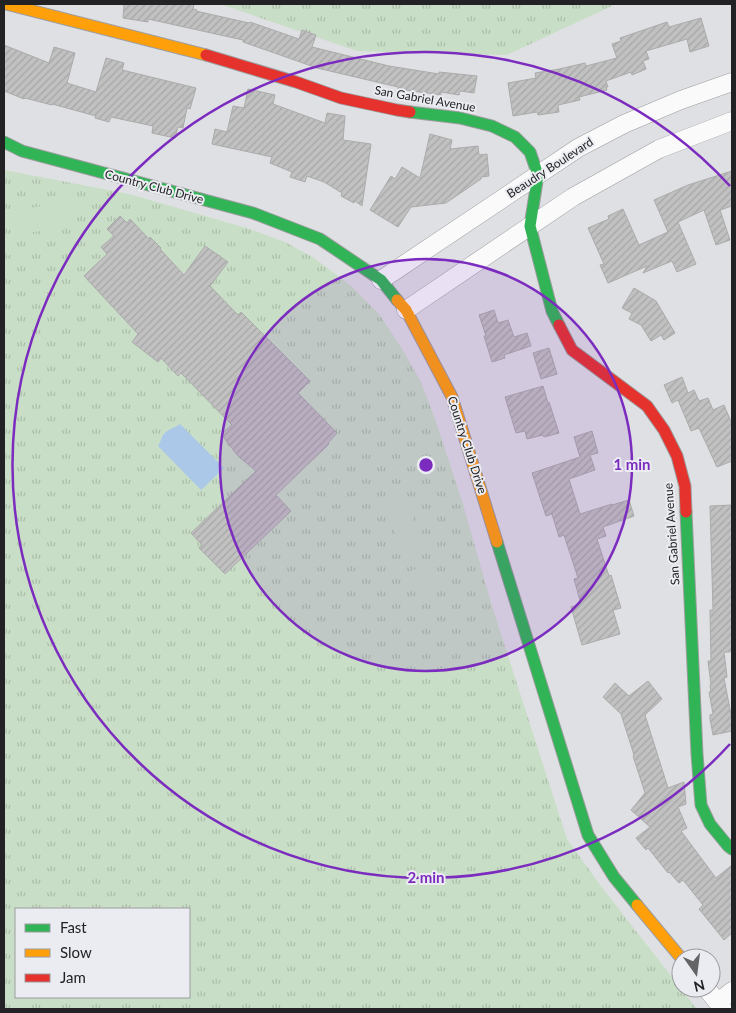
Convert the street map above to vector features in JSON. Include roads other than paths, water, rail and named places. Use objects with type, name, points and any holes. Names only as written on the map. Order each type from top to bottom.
[{"type":"street","name":"San Gabriel Avenue","points":[[6,4],[195,52],[296,82],[341,98],[397,110],[460,118],[492,126],[514,137],[530,152],[538,175],[530,226],[552,311],[572,350],[647,406],[664,430],[677,456],[684,486],[701,805],[710,824],[732,849]]},
{"type":"street","name":"Beaudry Boulevard","points":[[381,280],[578,148],[624,124],[681,100],[732,82]]},
{"type":"street","points":[[406,310],[573,197],[659,149],[732,121]]},
{"type":"street","name":"Country Club Drive","points":[[4,142],[22,151],[253,213],[320,239],[381,280],[406,310],[452,397],[588,835],[614,877],[673,948]]},
{"type":"street","points":[[720,1006],[732,991]]},
{"type":"water","points":[[180,424],[224,468],[201,490],[158,446],[166,432]]}]
